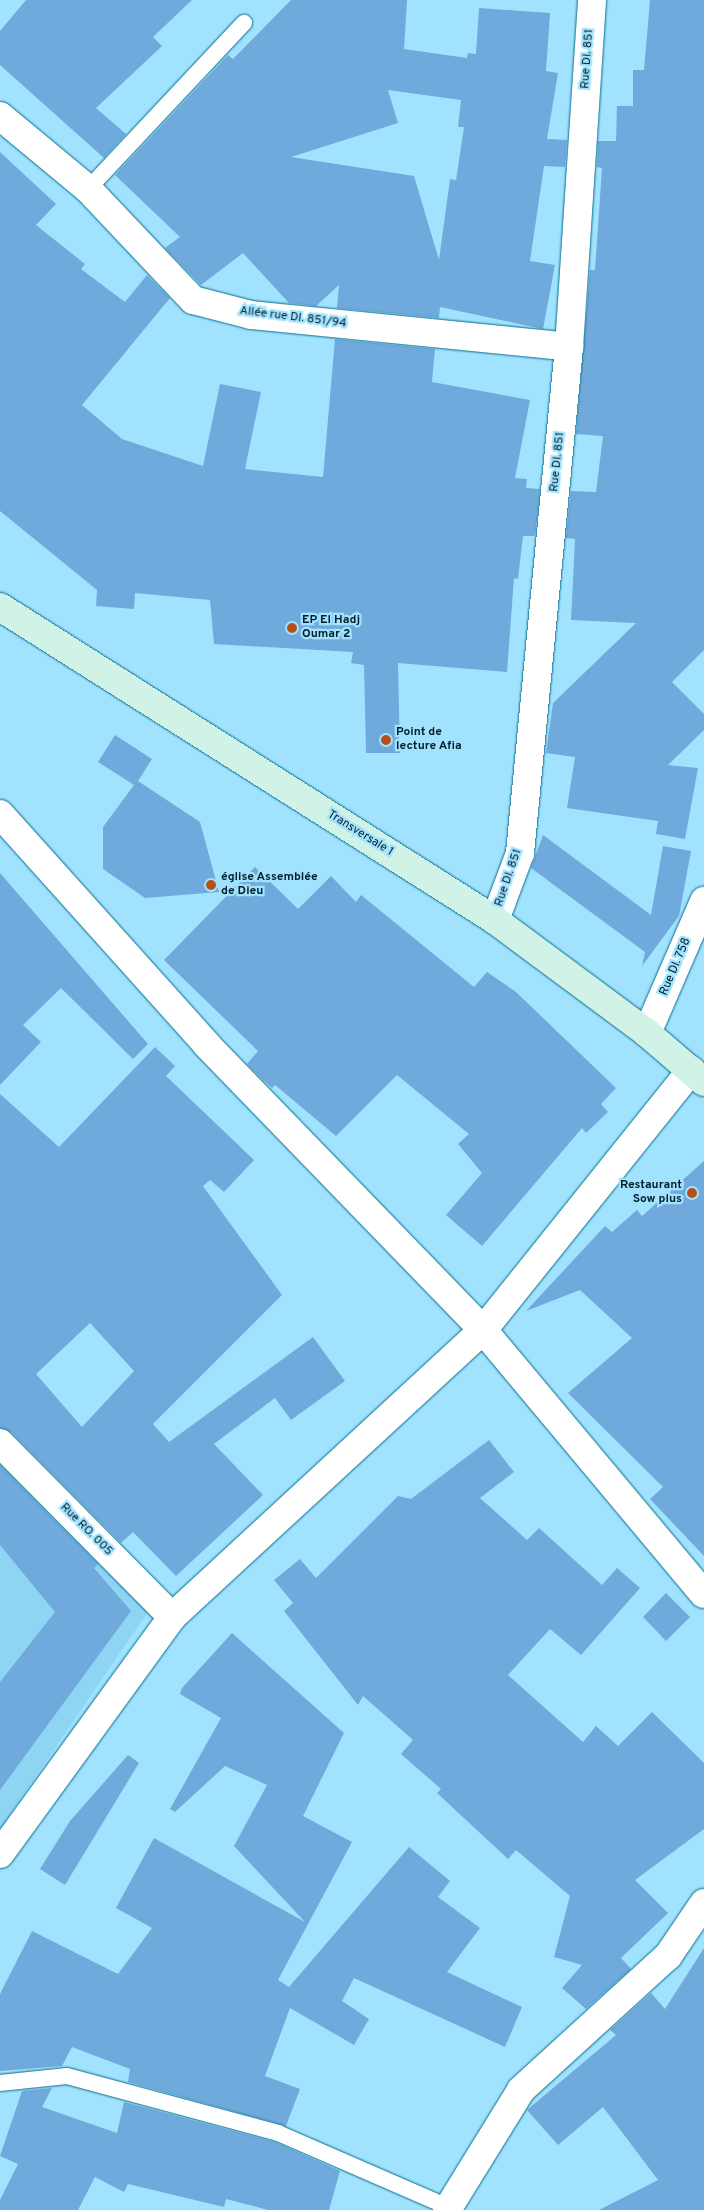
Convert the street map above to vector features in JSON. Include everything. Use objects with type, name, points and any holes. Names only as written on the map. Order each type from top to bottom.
[{"type":"main road","name":"Transversale 1","points":[[0,607],[495,920],[647,1033],[697,1076]]},
{"type":"street","name":"Rue DI. 851","points":[[495,920],[520,852],[569,347],[592,0]]},
{"type":"street","name":"Allée rue DI. 851/94","points":[[0,116],[88,189],[193,300],[251,315],[569,347]]},
{"type":"street","points":[[0,814],[207,1045],[483,1330],[704,1594]]},
{"type":"street","name":"Rue DI. 758","points":[[647,1033],[704,901]]},
{"type":"street","points":[[0,1854],[172,1617],[483,1330],[697,1076]]},
{"type":"street","name":"Rue RO. 005","points":[[0,1443],[172,1617]]},
{"type":"street","points":[[448,2209],[521,2090],[668,1956],[704,1903]]},
{"type":"lane","points":[[88,189],[244,23]]},
{"type":"lane","points":[[0,2083],[67,2076],[278,2133],[448,2209]]},
{"type":"shaded area","points":[[0,1449],[152,1606],[0,1829]]},
{"type":"building","points":[[26,0],[192,0],[153,37],[162,46],[96,108],[126,134],[104,158],[0,65],[0,31]]},
{"type":"building","points":[[291,0],[407,0],[404,49],[467,58],[468,53],[476,54],[479,8],[550,13],[546,71],[558,73],[547,139],[567,140],[565,167],[544,166],[530,261],[555,265],[543,329],[440,307],[439,318],[337,308],[339,285],[316,306],[289,303],[243,253],[201,285],[165,248],[180,237],[115,175],[228,55],[233,59]],"holes":[[[388,90],[461,100],[458,127],[464,127],[456,180],[450,179],[439,260],[414,176],[291,157],[398,123]]]},
{"type":"building","points":[[650,0],[704,0],[704,650],[672,682],[704,714],[704,730],[668,765],[698,768],[685,839],[656,834],[658,821],[567,808],[575,757],[546,753],[553,703],[636,623],[571,620],[575,539],[566,538],[571,491],[596,492],[603,436],[576,434],[590,270],[595,270],[602,168],[597,167],[598,141],[616,141],[617,106],[633,106],[633,70],[644,70]]},
{"type":"building","points":[[0,152],[56,204],[36,225],[85,264],[81,269],[125,302],[147,275],[170,298],[82,405],[122,439],[203,466],[220,384],[261,392],[245,469],[323,477],[335,339],[435,349],[432,382],[530,400],[515,478],[527,479],[526,488],[540,489],[535,536],[523,536],[518,579],[514,578],[507,672],[398,663],[400,753],[366,753],[364,665],[351,663],[353,652],[214,644],[210,600],[135,593],[134,609],[96,606],[97,590],[0,511]]},
{"type":"building","points":[[115,735],[152,759],[138,781],[200,822],[219,892],[145,898],[103,869],[103,827],[134,785],[98,762]]},
{"type":"building","points":[[543,835],[651,915],[663,846],[691,851],[679,916],[642,966],[645,952],[531,868]]},
{"type":"building","points":[[255,867],[298,909],[331,876],[356,902],[361,895],[474,987],[487,972],[516,992],[616,1088],[601,1104],[608,1112],[586,1133],[582,1128],[482,1246],[446,1215],[482,1173],[458,1144],[469,1134],[397,1075],[336,1136],[275,1085],[272,1088],[247,1064],[258,1051],[164,960]]},
{"type":"building","points":[[0,873],[148,1044],[133,1059],[61,988],[23,1025],[41,1042],[0,1085]]},
{"type":"building","points":[[155,1047],[175,1066],[166,1076],[254,1160],[224,1192],[210,1180],[203,1186],[282,1295],[153,1424],[169,1442],[313,1337],[345,1381],[291,1420],[275,1398],[214,1444],[263,1495],[176,1576],[133,1532],[121,1543],[11,1432],[0,1428],[0,1094],[59,1147]],"holes":[[[90,1323],[134,1371],[82,1427],[36,1374]]]},
{"type":"building","points":[[704,1161],[704,1556],[650,1499],[663,1487],[568,1393],[632,1338],[580,1290],[526,1311],[605,1226],[612,1232],[637,1210],[642,1216]]},
{"type":"building","points":[[489,1440],[514,1472],[480,1498],[527,1540],[539,1528],[602,1585],[617,1568],[640,1588],[581,1655],[550,1629],[508,1675],[583,1742],[596,1726],[618,1746],[652,1712],[704,1763],[704,1829],[635,1880],[668,1913],[621,1958],[631,1969],[586,2009],[562,1988],[582,1965],[554,1957],[570,1896],[516,1850],[508,1859],[437,1793],[441,1789],[401,1754],[413,1740],[363,1696],[358,1705],[284,1611],[293,1603],[274,1580],[300,1559],[316,1578],[398,1496],[411,1499]]},
{"type":"building","points":[[0,1465],[98,1564],[94,1568],[131,1611],[0,1790],[0,1682],[55,1612],[0,1545]]},
{"type":"building","points":[[666,1593],[690,1617],[666,1641],[643,1617]]},
{"type":"building","points":[[232,1633],[344,1733],[303,1816],[352,1842],[278,1980],[289,1987],[409,1847],[450,1881],[438,1897],[480,1928],[447,1972],[522,2007],[505,2047],[354,1978],[342,2001],[369,2019],[354,2045],[290,2008],[265,2076],[300,2089],[286,2126],[128,2082],[130,2069],[72,2047],[62,2066],[0,2071],[0,1994],[32,1931],[118,1974],[152,1928],[116,1908],[154,1838],[305,1922],[234,1846],[267,1785],[225,1766],[175,1812],[170,1809],[221,1718],[180,1694],[182,1688]]},
{"type":"building","points":[[128,1755],[139,1763],[65,1885],[40,1869],[70,1821]]},
{"type":"building","points":[[704,1948],[704,2210],[599,2210],[658,2180],[603,2107],[558,2145],[527,2110],[616,2035],[610,2030],[651,1993],[665,2009]]},
{"type":"building","points":[[52,2088],[42,2107],[117,2133],[124,2102],[275,2142],[340,2171],[329,2210],[268,2210],[226,2199],[224,2207],[128,2184],[124,2192],[95,2177],[78,2210],[0,2210],[0,2200],[18,2164],[0,2156],[22,2091]]},
{"type":"place","name":"EP El Hadj Oumar 2","points":[[292,628]]},
{"type":"place","name":"Point de lecture Afia","points":[[386,740]]},
{"type":"place","name":"église Assemblée de Dieu","points":[[211,885]]},
{"type":"place","name":"Restaurant Sow plus","points":[[692,1193]]}]
